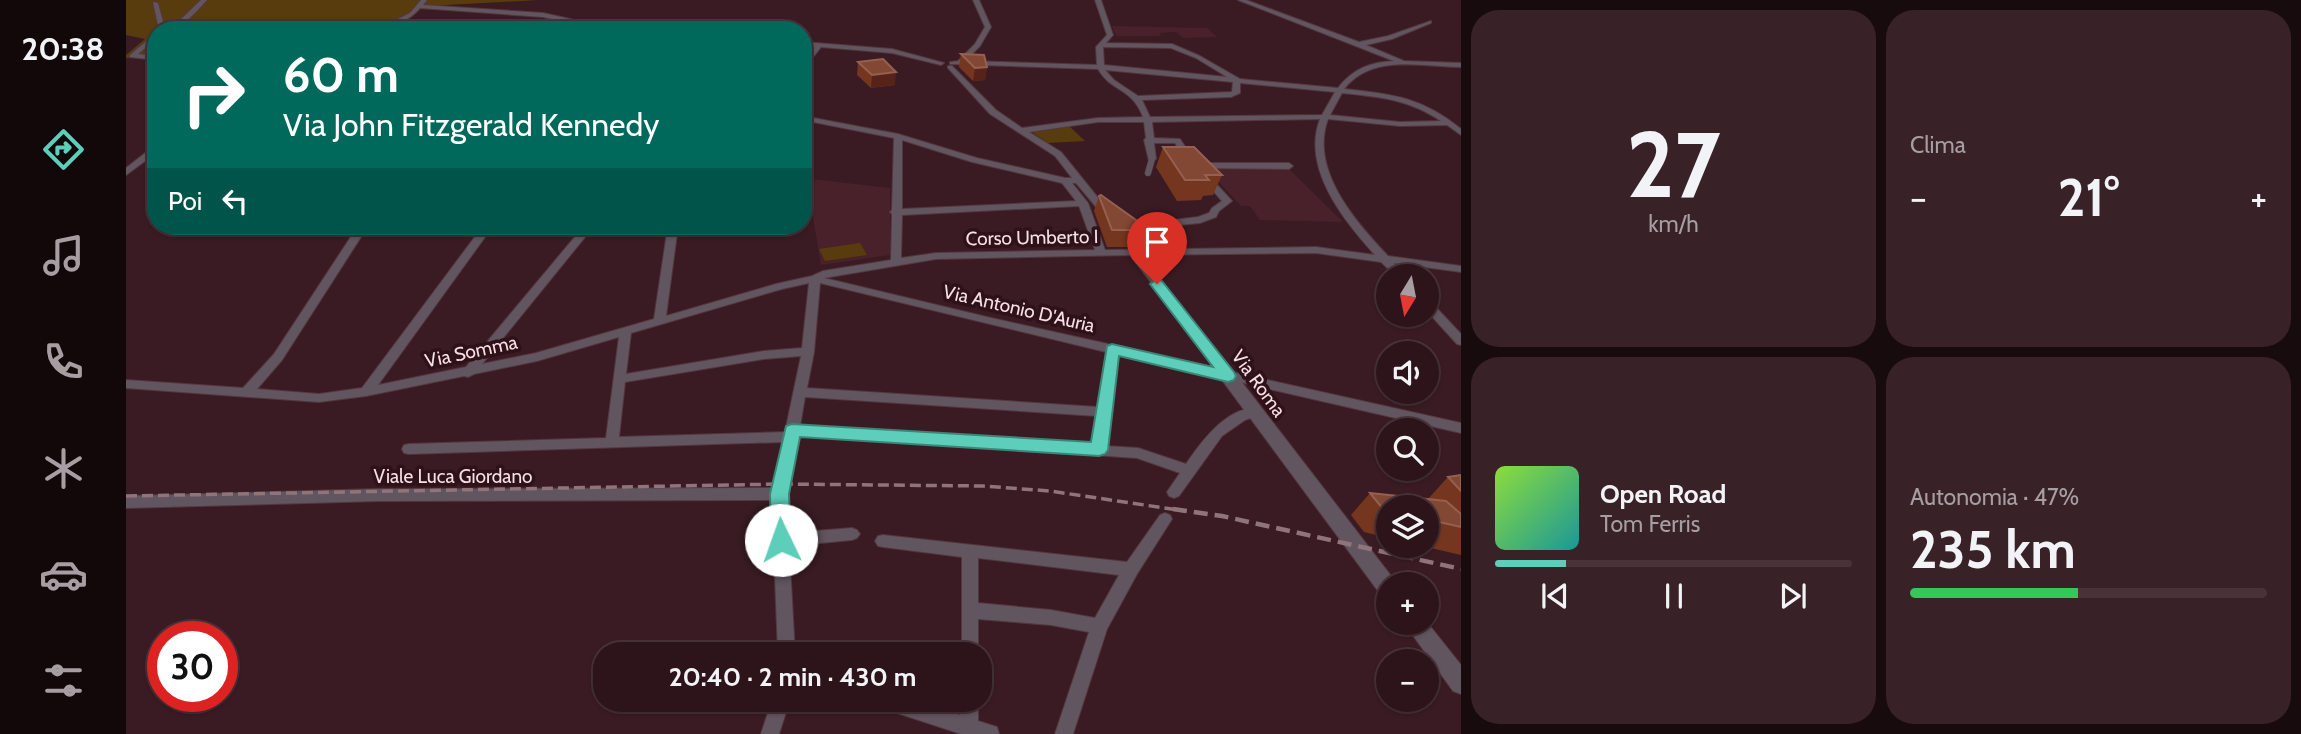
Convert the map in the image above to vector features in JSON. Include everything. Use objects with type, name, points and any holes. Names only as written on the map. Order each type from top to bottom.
[{"type":"street","points":[[182,21],[204,0]]},
{"type":"street","points":[[955,64],[978,45],[988,27],[976,0]]},
{"type":"street","points":[[1098,0],[1110,35],[1100,45],[1100,67],[1105,76],[1124,90],[1138,98],[1231,95],[1236,93],[1237,80]]},
{"type":"street","points":[[1241,0],[1393,57],[1403,64]]},
{"type":"street","points":[[155,3],[162,21]]},
{"type":"street","points":[[393,21],[422,3],[543,15],[570,21]]},
{"type":"street","points":[[1360,44],[1390,38],[1429,22]]},
{"type":"street","points":[[1150,37],[1162,46]]},
{"type":"street","points":[[147,43],[132,56],[147,57]]},
{"type":"street","points":[[812,45],[892,51],[941,63],[1100,67],[1338,90],[1406,100],[1450,123],[1461,133]]},
{"type":"street","points":[[812,55],[819,45]]},
{"type":"street","points":[[1100,45],[1172,46],[1198,57],[1237,80]]},
{"type":"street","points":[[955,64],[993,112],[1042,142],[1063,159],[1100,205],[1141,236]]},
{"type":"street","points":[[1388,264],[1329,184],[1320,152],[1324,118],[1338,90],[1354,73],[1365,68],[1403,64],[1461,65]]},
{"type":"street","points":[[1138,98],[1151,130],[1148,140],[1152,159],[1148,173]]},
{"type":"street","points":[[1022,130],[1071,122],[1149,120],[1324,118],[1400,124],[1461,124]]},
{"type":"street","points":[[812,120],[898,136],[975,160],[1065,181],[1078,180]]},
{"type":"street","points":[[896,261],[898,136]]},
{"type":"street","points":[[1131,228],[1200,220],[1213,215],[1215,210],[1227,201],[1192,163],[1177,141],[1148,140]]},
{"type":"street","points":[[126,172],[147,156]]},
{"type":"street","points":[[1192,163],[1289,166]]},
{"type":"street","points":[[1065,181],[1083,203],[1101,253]]},
{"type":"street","points":[[895,212],[1083,203]]},
{"type":"street","points":[[247,392],[278,357],[357,235]]},
{"type":"street","points":[[366,393],[481,235]]},
{"type":"street","points":[[468,373],[582,235]]},
{"type":"street","points":[[659,322],[672,235]]},
{"type":"street","points":[[1152,244],[1163,252]]},
{"type":"street","name":"Corso Umberto I","points":[[815,279],[823,274],[936,256],[1163,252],[1316,250],[1461,269]]},
{"type":"street","name":"Via Roma","points":[[1133,253],[1376,572]]},
{"type":"street","points":[[786,642],[779,494],[808,352],[815,279]]},
{"type":"street","name":"Via Somma","points":[[126,384],[319,398],[366,393],[537,358],[780,286],[815,279]]},
{"type":"street","name":"Via Antonio D'Auria","points":[[815,279],[1461,428]]},
{"type":"street","points":[[1439,317],[1461,341]]},
{"type":"street","points":[[611,442],[625,333]]},
{"type":"street","points":[[1099,450],[1112,349]]},
{"type":"street","points":[[619,379],[764,355],[808,352]]},
{"type":"street","points":[[800,392],[1104,412]]},
{"type":"street","points":[[1174,492],[1214,435],[1245,414],[1254,412]]},
{"type":"street","points":[[410,449],[791,434],[1138,453],[1191,471]]},
{"type":"street","name":"Viale Luca Giordano","points":[[126,502],[379,495],[779,494]]},
{"type":"street","points":[[1064,734],[1099,627],[1131,569],[1165,519]]},
{"type":"street","points":[[781,540],[852,534]]},
{"type":"street","points":[[883,541],[1131,569]]},
{"type":"street","points":[[970,551],[970,642]]},
{"type":"street","points":[[971,610],[1048,616],[1099,627]]},
{"type":"street","points":[[1424,635],[1461,683]]},
{"type":"street","points":[[770,734],[777,712]]},
{"type":"street","points":[[922,712],[990,734]]},
{"type":"street","points":[[969,727],[970,712]]},
{"type":"shaded area","points":[[126,0],[539,0],[428,6],[396,21],[147,21],[147,59],[126,58],[126,55],[145,39],[126,35]]},
{"type":"shaded area","points":[[1112,26],[1207,28],[1217,37],[1183,38],[1176,32],[1159,33],[1161,36],[1116,36]]},
{"type":"shaded area","points":[[1069,126],[1085,141],[1048,143],[1033,133],[1034,131]]},
{"type":"shaded area","points":[[1205,167],[1287,167],[1343,222],[1260,220],[1250,206],[1241,206]]},
{"type":"shaded area","points":[[812,179],[890,188],[890,255],[821,265],[812,212]]},
{"type":"shaded area","points":[[860,243],[867,255],[825,261],[819,249]]},
{"type":"building","points":[[961,54],[984,55],[987,67],[975,68]]},
{"type":"building","points":[[883,59],[896,72],[872,75],[858,62]]},
{"type":"building","points":[[1163,147],[1194,147],[1222,175],[1205,175],[1209,180],[1185,180]]},
{"type":"building","points":[[1099,196],[1150,230],[1112,230]]},
{"type":"building","points":[[1461,475],[1461,491],[1448,477]]},
{"type":"building","points":[[1439,500],[1446,501],[1461,514],[1461,527],[1439,522]]},
{"type":"railway","points":[[126,496],[783,484],[983,486],[1050,491],[1185,511]]},
{"type":"railway","points":[[1173,509],[1222,516],[1461,569]]},
{"type":"route","points":[[781,540],[779,494],[792,430],[1099,450],[1112,349],[1228,376],[1157,284]]}]
